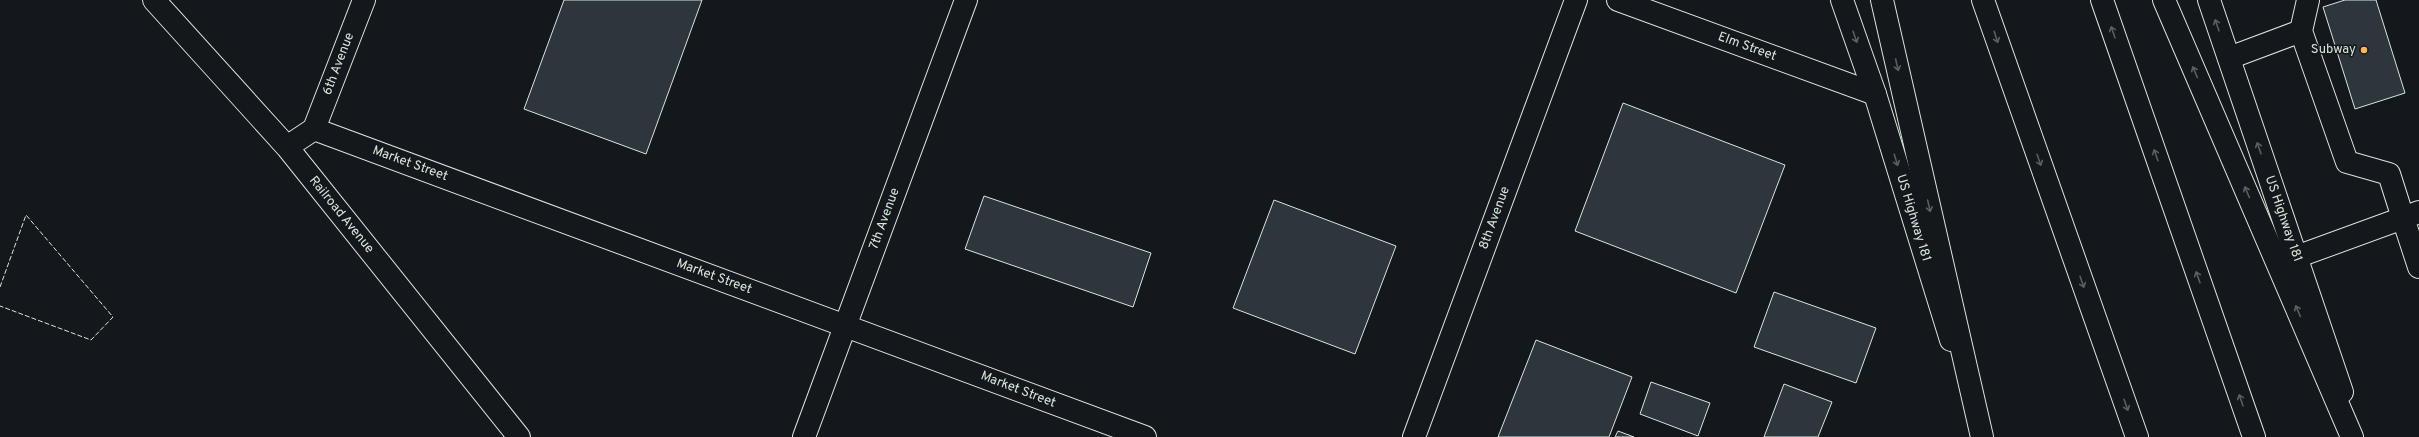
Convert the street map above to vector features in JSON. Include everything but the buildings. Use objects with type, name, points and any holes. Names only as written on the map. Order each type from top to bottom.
[{"type":"main road","name":"Railroad Avenue","points":[[154,0],[287,147],[519,437]]},
{"type":"main road","name":"6th Avenue","points":[[314,129],[364,0]]},
{"type":"main road","name":"7th Avenue","points":[[804,437],[966,0]]},
{"type":"main road","name":"8th Avenue","points":[[1414,437],[1576,0]]},
{"type":"main road","name":"Elm Street","points":[[1618,0],[1875,94]]},
{"type":"main road","name":"US Highway 181","points":[[1842,0],[1875,94],[1981,437]]},
{"type":"main road","points":[[1882,0],[1981,437]]},
{"type":"main road","points":[[1984,0],[2137,437]]},
{"type":"main road","points":[[2102,0],[2254,437]]},
{"type":"main road","points":[[2164,0],[2352,437]]},
{"type":"main road","name":"US Highway 181","points":[[2209,0],[2358,437]]},
{"type":"main road","points":[[2308,0],[2302,31],[2347,162],[2389,174],[2411,215],[2419,267]]},
{"type":"main road","points":[[2228,58],[2302,31]]},
{"type":"main road","points":[[287,147],[314,129]]},
{"type":"main road","name":"Market Street","points":[[314,129],[846,325],[1144,437]]},
{"type":"main road","points":[[2296,257],[2411,215]]},
{"type":"fence","points":[[0,287],[26,215],[113,317],[91,340],[0,306]]},
{"type":"place","name":"Subway","points":[[2364,50]]}]
